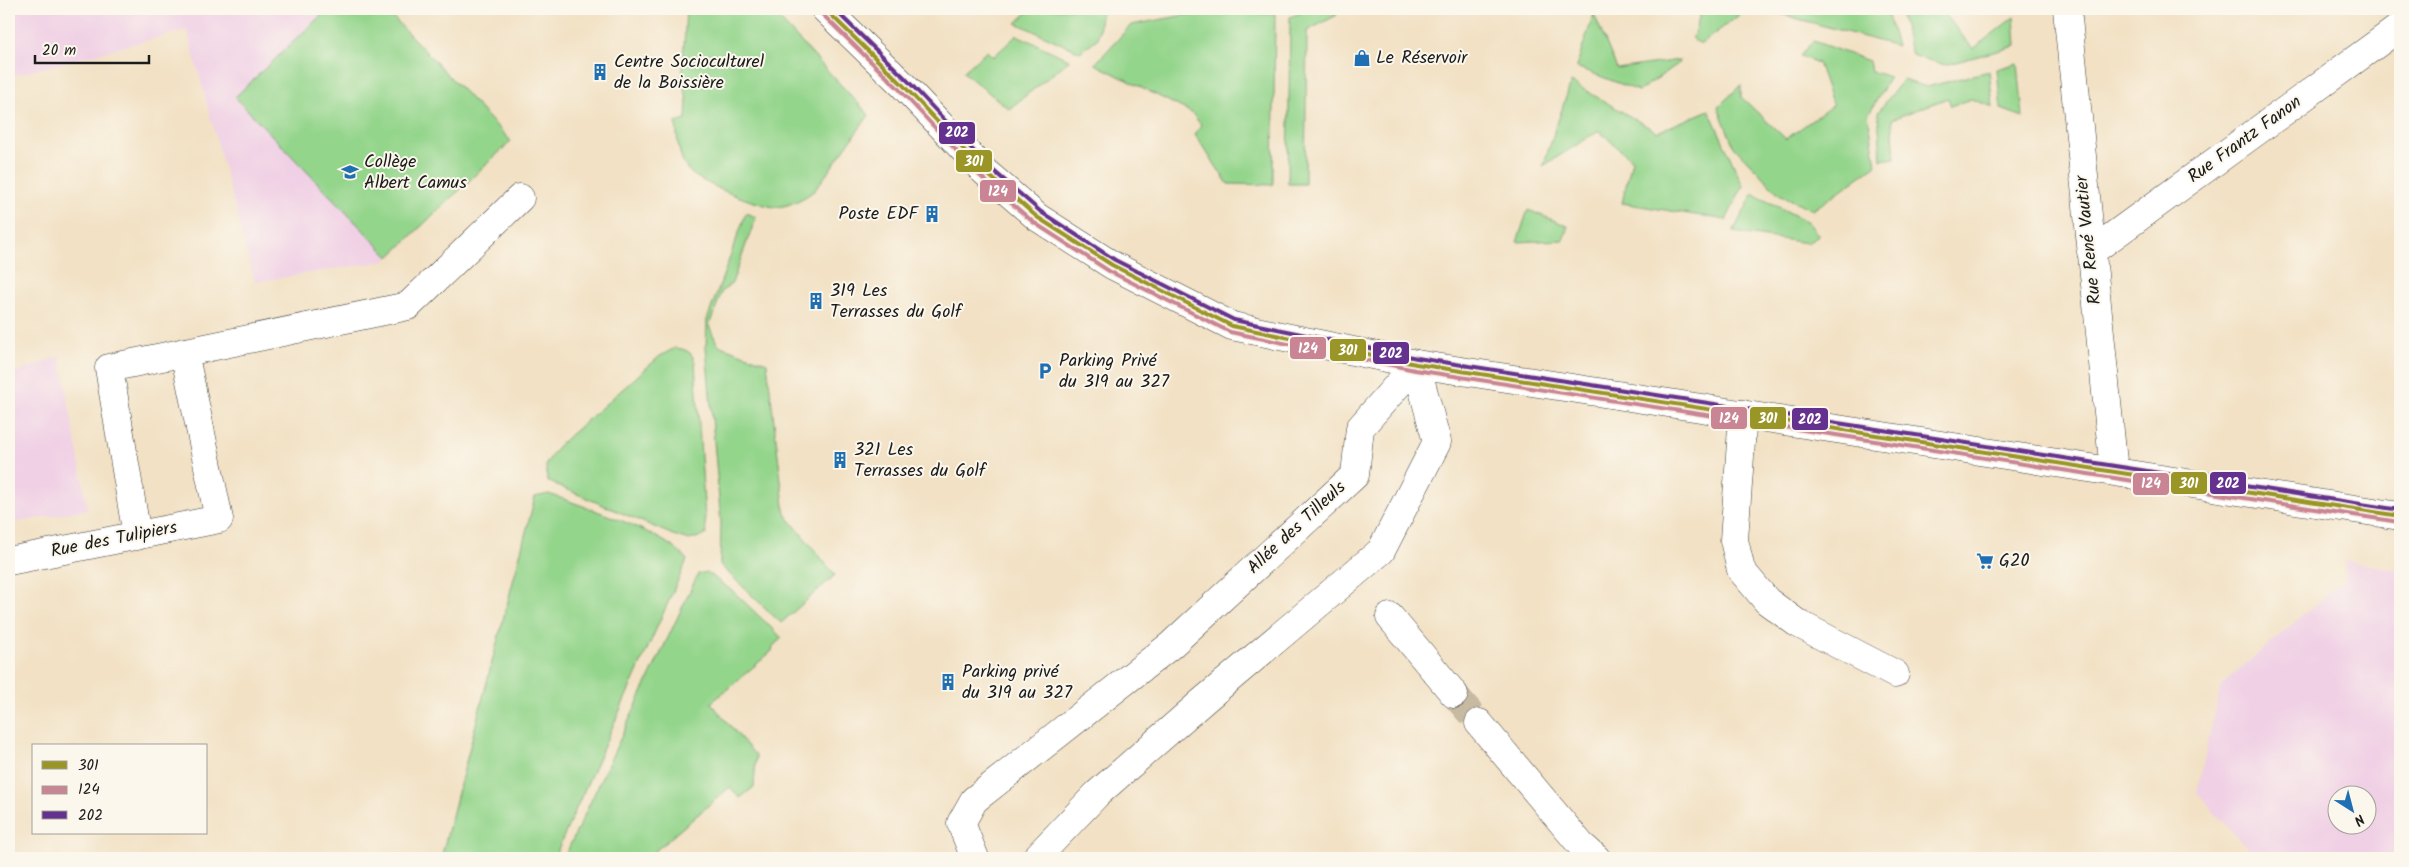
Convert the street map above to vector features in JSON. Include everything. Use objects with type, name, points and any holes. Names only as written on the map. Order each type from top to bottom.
[{"type":"street","points":[[825,9],[901,84],[984,171],[1037,217],[1112,265],[1232,326],[1416,364],[2400,516]]},
{"type":"street","name":"Rue René Vautier","points":[[2067,9],[2090,252],[2114,471]]},
{"type":"street","name":"Rue Frantz Fanon","points":[[2090,252],[2400,27]]},
{"type":"street","points":[[137,536],[109,368],[408,306],[520,198]]},
{"type":"street","name":"Rue des Tulipiers","points":[[9,561],[219,519],[184,352]]},
{"type":"street","points":[[1036,858],[1104,787],[1381,551],[1437,442],[1416,364]]},
{"type":"street","name":"Allée des Tilleuls","points":[[975,858],[961,823],[974,800],[1171,645],[1354,475],[1360,428],[1416,364]]},
{"type":"street","points":[[1743,414],[1734,540],[1741,570],[1768,601],[1797,623],[1895,674]]},
{"type":"street","points":[[1390,616],[1454,694]]},
{"type":"street","points":[[1478,723],[1581,845],[1596,858]]},
{"type":"shaded area","name":"Collège Albert Camus","points":[[9,9],[385,9],[508,138],[385,261],[255,282],[187,30],[9,77]]},
{"type":"shaded area","points":[[60,356],[88,509],[9,524],[9,375]]},
{"type":"shaded area","points":[[2346,561],[2400,570],[2400,858],[2256,858],[2197,792],[2221,685],[2344,580]]},
{"type":"green space","points":[[328,9],[385,9],[511,141],[389,257],[235,97]]},
{"type":"green space","points":[[686,9],[770,9],[869,115],[815,190],[807,196],[787,205],[769,206],[744,199],[717,187],[688,170],[682,159],[679,147],[676,122],[686,120],[687,98],[682,82]]},
{"type":"green space","points":[[1031,9],[1102,9],[1098,38],[1080,52],[1016,23]]},
{"type":"green space","points":[[1310,9],[1330,9],[1337,15],[1307,31],[1305,184],[1288,184],[1290,17]]},
{"type":"green space","points":[[1702,9],[1747,9],[1701,44],[1692,39]]},
{"type":"green space","points":[[1762,9],[1886,9],[1897,46]]},
{"type":"green space","points":[[1899,9],[1941,9],[1973,49],[2014,17],[2016,46],[1945,65],[1912,55]]},
{"type":"green space","points":[[1201,12],[1275,14],[1273,185],[1228,184],[1195,135],[1201,125],[1192,113],[1095,64],[1131,25]]},
{"type":"green space","points":[[1594,14],[1617,69],[1679,60],[1678,64],[1639,91],[1576,67]]},
{"type":"green space","points":[[1017,35],[1070,60],[1009,109],[963,72],[987,51],[993,57]]},
{"type":"green space","points":[[1813,41],[1869,61],[1871,71],[1890,77],[1868,115],[1876,165],[1813,210],[1779,194],[1734,147],[1718,107],[1741,85],[1741,97],[1786,139],[1833,105],[1818,63],[1800,56]]},
{"type":"green space","points":[[2018,63],[2023,117],[2001,109],[1997,69]]},
{"type":"green space","points":[[1989,71],[1993,107],[1971,99],[1951,106],[1948,98],[1892,119],[1895,158],[1881,160],[1878,112],[1903,80],[1927,87]]},
{"type":"green space","points":[[1571,82],[1657,132],[1709,110],[1743,186],[1726,220],[1622,203],[1632,160],[1599,131],[1543,166]]},
{"type":"green space","points":[[1753,194],[1808,222],[1819,236],[1807,243],[1733,232]]},
{"type":"green space","points":[[1528,210],[1568,226],[1563,240],[1517,242]]},
{"type":"green space","points":[[746,213],[756,217],[732,283],[722,291],[709,326],[718,345],[767,363],[785,514],[835,575],[781,623],[720,565],[721,523],[706,347],[707,320]]},
{"type":"green space","points":[[675,348],[688,351],[695,362],[706,535],[689,540],[673,535],[547,481],[546,464],[558,446],[660,356]]},
{"type":"green space","points":[[549,494],[644,530],[677,550],[687,560],[554,858],[441,858],[535,497]]},
{"type":"green space","points":[[707,572],[736,594],[782,638],[773,646],[772,651],[711,703],[756,756],[754,787],[740,798],[730,787],[647,858],[564,858],[698,574]]},
{"type":"tunnel","points":[[1454,694],[1479,723]]},
{"type":"transit line","name":"301","points":[[825,9],[901,83],[984,171],[1037,217],[1112,265],[1232,326],[1416,364],[2400,516]]},
{"type":"transit line","name":"202","points":[[834,9],[906,79],[988,166],[1041,212],[1115,260],[1234,320],[1417,358],[2400,510]]},
{"type":"transit line","name":"124","points":[[821,13],[897,87],[979,175],[1033,222],[1109,271],[1230,332],[1415,370],[2399,522]]},
{"type":"place","name":"Le Réservoir","points":[[1362,58]]},
{"type":"place","name":"Centre Socioculturel de la Boissière","points":[[600,72]]},
{"type":"place","name":"Collège Albert Camus","points":[[350,172]]},
{"type":"place","name":"Poste EDF","points":[[932,214]]},
{"type":"place","name":"319 Les Terrasses du Golf","points":[[816,301]]},
{"type":"place","name":"Parking Privé du 319 au 327","points":[[1045,371]]},
{"type":"place","name":"321 Les Terrasses du Golf","points":[[840,460]]},
{"type":"place","name":"G20","points":[[1985,561]]},
{"type":"place","name":"Parking privé du 319 au 327","points":[[948,682]]}]
